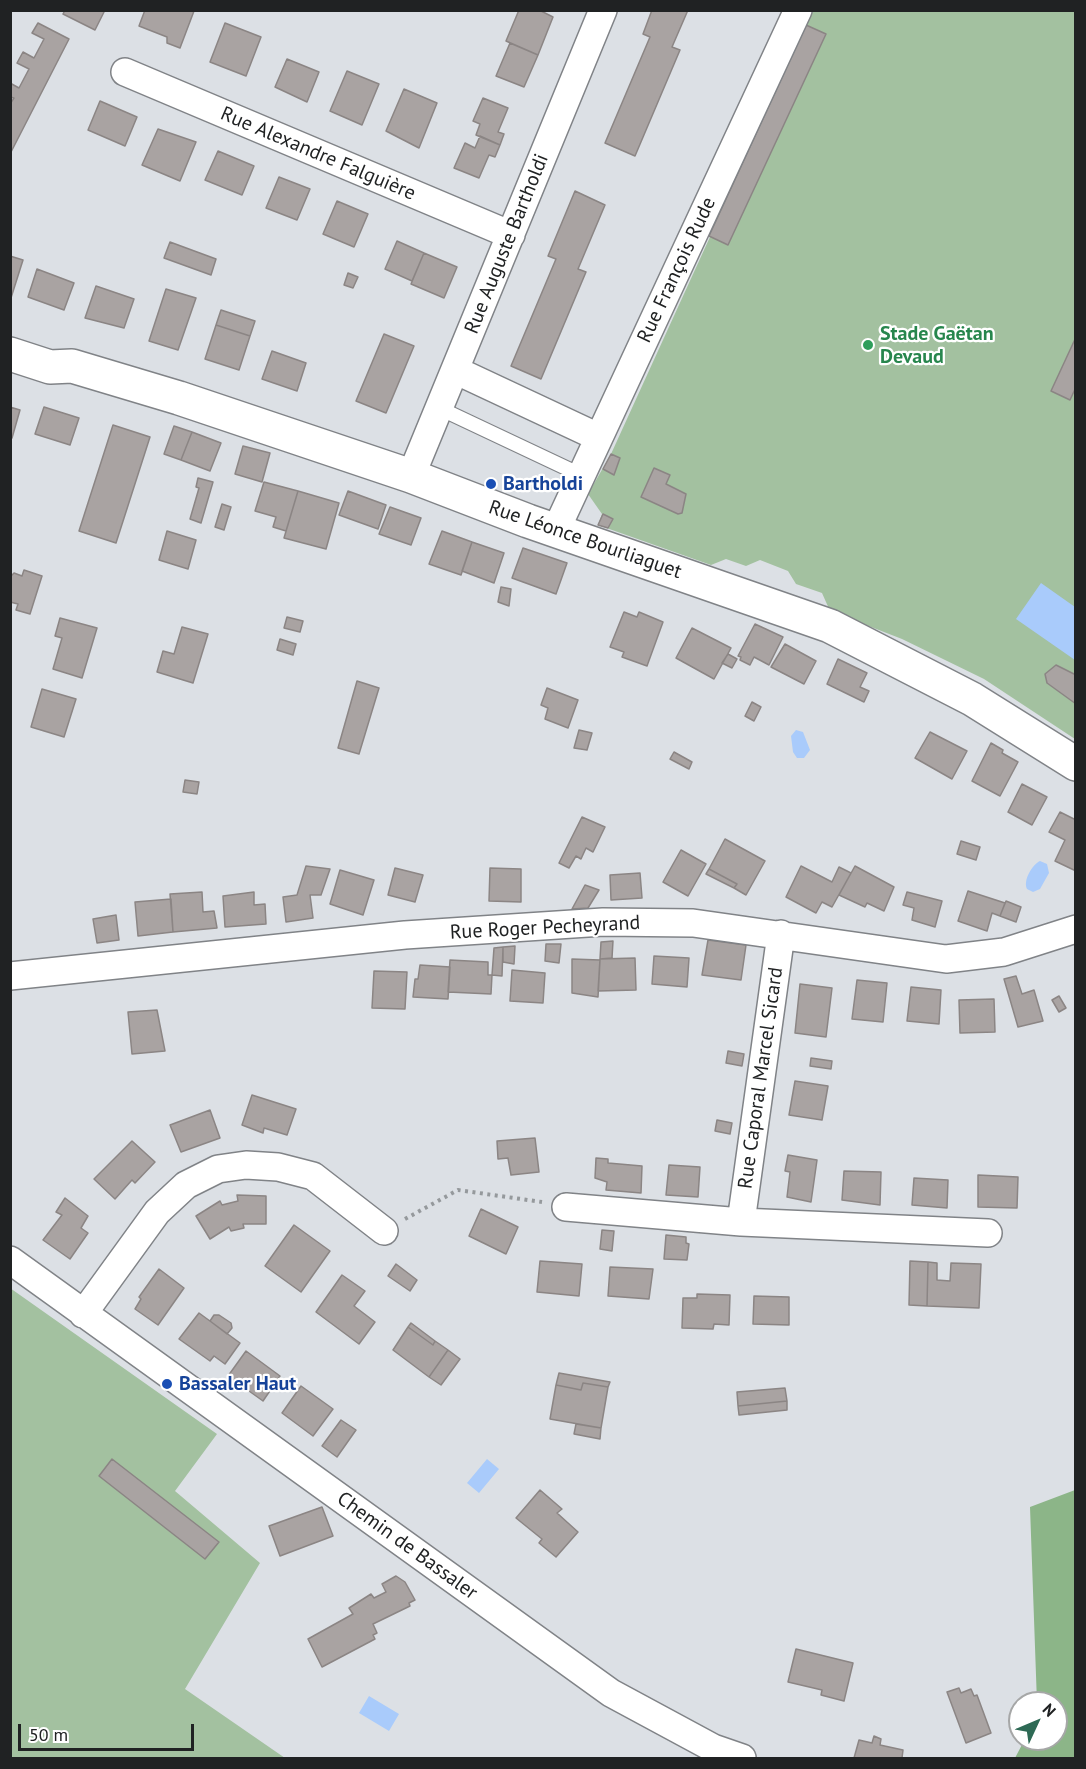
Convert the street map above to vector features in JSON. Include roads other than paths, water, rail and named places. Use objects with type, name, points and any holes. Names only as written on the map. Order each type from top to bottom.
[{"type":"main road","name":"Rue Léonce Bourliaguet","points":[[10,336],[52,351],[72,366]]},
{"type":"main road","name":"Rue Léonce Bourliaguet","points":[[10,354],[50,367],[72,366],[179,398],[411,476],[556,531],[831,626],[972,699],[1076,764]]},
{"type":"street","name":"Rue Auguste Bartholdi","points":[[411,476],[603,10]]},
{"type":"street","name":"Rue François Rude","points":[[556,531],[598,436],[798,10]]},
{"type":"street","name":"Rue Alexandre Falguière","points":[[125,72],[511,235]]},
{"type":"street","points":[[455,370],[598,436]]},
{"type":"street","name":"Rue Roger Pecheyrand","points":[[10,976],[405,935],[603,922],[693,923],[946,959],[1004,952],[1076,929]]},
{"type":"street","name":"Rue Caporal Marcel Sicard","points":[[741,1222],[781,934]]},
{"type":"street","points":[[10,1260],[83,1314],[157,1212],[186,1185],[218,1169],[246,1165],[278,1167],[313,1176],[395,1224]]},
{"type":"street","points":[[555,1204],[741,1222],[988,1233]]},
{"type":"street","name":"Chemin de Bassaler","points":[[83,1314],[611,1693],[713,1748],[742,1758]]},
{"type":"lane","points":[[439,408],[581,475]]},
{"type":"water","points":[[1041,583],[1075,607],[1075,660],[1016,619]]},
{"type":"water","points":[[796,730],[803,732],[810,750],[804,758],[797,758],[793,752],[791,736]]},
{"type":"water","points":[[1040,861],[1047,864],[1049,873],[1040,889],[1033,892],[1027,889],[1026,881],[1031,869]]},
{"type":"water","points":[[487,1459],[499,1469],[479,1493],[467,1483]]},
{"type":"water","points":[[369,1696],[399,1714],[389,1731],[359,1713]]},
{"type":"place","name":"Stade Gaëtan Devaud","points":[[868,345]]},
{"type":"place","name":"Bartholdi","points":[[491,484]]},
{"type":"place","name":"Bassaler Haut","points":[[167,1384]]}]
